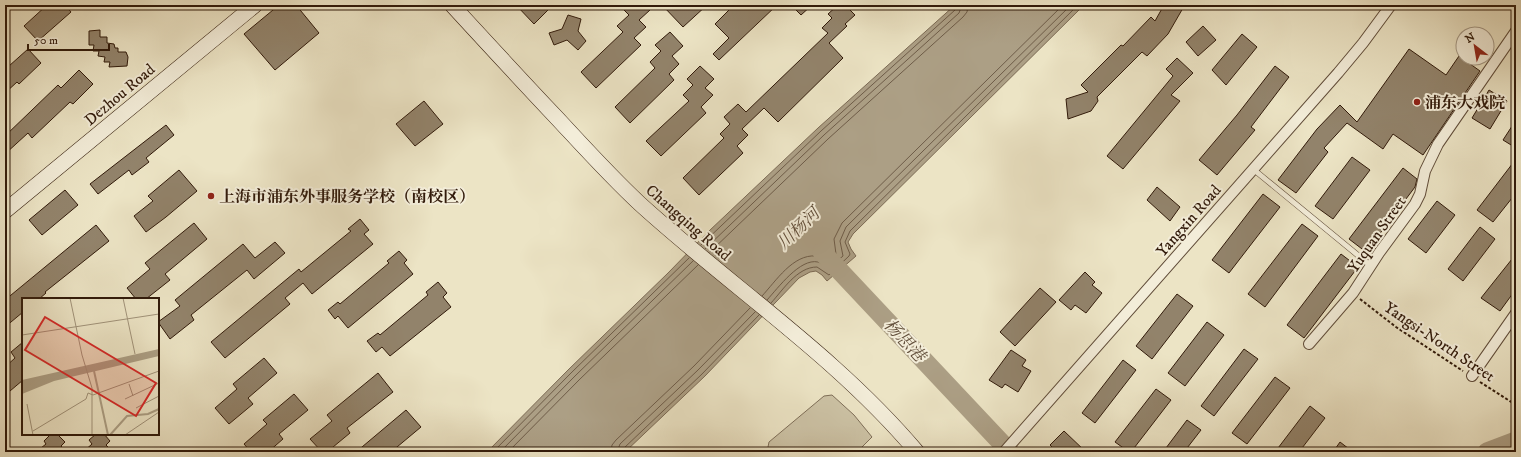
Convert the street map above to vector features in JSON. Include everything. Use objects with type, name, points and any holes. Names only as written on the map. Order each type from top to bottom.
[{"type":"main road","name":"Dezhou Road","points":[[5,211],[255,5]]},
{"type":"main road","name":"Changqing Road","points":[[452,5],[600,165],[638,202],[828,362],[868,398],[917,452]]},
{"type":"street","name":"Yangxin Road","points":[[1004,452],[1363,43],[1391,5]]},
{"type":"street","name":"Yuquan Street","points":[[1309,344],[1353,293],[1379,253],[1418,199],[1425,171],[1438,144],[1516,31]]},
{"type":"street","points":[[1472,376],[1516,313]]},
{"type":"lane","points":[[1252,169],[1371,266]]},
{"type":"path","name":"Yangsi-North Street","points":[[1353,293],[1396,327],[1516,405]]},
{"type":"shaded area","points":[[832,395],[854,415],[872,437],[857,452],[767,452],[769,442],[824,396]]},
{"type":"water","name":"川杨河","points":[[955,5],[1084,5],[853,234],[848,242],[856,256],[827,281],[816,271],[810,272],[799,278],[705,376],[625,452],[487,452],[709,231],[818,128]]},
{"type":"building","points":[[47,5],[65,5],[71,12],[38,41],[24,26]]},
{"type":"building","points":[[279,5],[296,5],[319,33],[275,70],[244,34]]},
{"type":"building","points":[[516,5],[553,5],[534,24]]},
{"type":"building","points":[[627,5],[644,5],[650,10],[639,20],[646,27],[634,38],[641,45],[596,88],[581,72],[623,32],[617,26],[629,15],[623,9]]},
{"type":"building","points":[[662,5],[707,5],[683,27]]},
{"type":"building","points":[[734,5],[777,5],[719,60],[713,54],[729,38],[715,24]]},
{"type":"building","points":[[791,5],[812,5],[801,15]]},
{"type":"building","points":[[838,5],[845,5],[855,15],[845,24],[847,26],[829,43],[843,58],[778,122],[764,108],[742,129],[748,135],[737,146],[743,153],[699,195],[683,178],[724,138],[720,134],[730,124],[724,117],[738,104],[746,112],[828,33],[822,28],[832,18],[828,14]]},
{"type":"building","points":[[1164,5],[1178,5],[1183,8],[1168,34],[1147,56],[1142,52],[1097,97],[1098,101],[1091,111],[1068,119],[1066,99],[1088,92],[1081,85],[1121,45],[1123,46],[1151,17],[1155,21]]},
{"type":"building","points":[[568,15],[581,19],[578,31],[586,41],[578,50],[567,40],[554,45],[549,33],[562,29]]},
{"type":"building","points":[[1203,26],[1216,40],[1198,56],[1186,42]]},
{"type":"building","points":[[100,30],[100,37],[107,37],[107,43],[114,44],[115,48],[118,48],[118,52],[126,52],[128,57],[127,66],[109,67],[110,62],[104,62],[105,57],[98,56],[99,51],[93,51],[94,45],[89,45],[89,31]]},
{"type":"building","points":[[670,32],[683,46],[672,56],[679,64],[669,74],[674,80],[630,123],[615,107],[655,68],[650,62],[661,51],[655,45]]},
{"type":"building","points":[[1242,34],[1257,47],[1226,85],[1212,70]]},
{"type":"building","points":[[28,49],[41,63],[19,84],[17,82],[5,93],[5,62],[9,66]]},
{"type":"building","name":"浦东大戏院","points":[[1409,49],[1446,75],[1455,62],[1455,66],[1473,66],[1480,71],[1423,155],[1393,134],[1383,149],[1347,123],[1324,148],[1328,152],[1296,193],[1278,180],[1317,129],[1340,105],[1357,122]]},
{"type":"building","points":[[1177,58],[1193,73],[1171,95],[1180,101],[1123,169],[1107,156],[1173,76],[1166,69]]},
{"type":"building","points":[[700,66],[714,79],[705,88],[713,95],[701,107],[706,113],[661,156],[646,141],[689,101],[683,95],[693,85],[687,79]]},
{"type":"building","points":[[1275,66],[1289,77],[1251,127],[1255,130],[1217,175],[1199,160],[1237,115]]},
{"type":"building","points":[[79,70],[93,84],[73,104],[70,102],[32,138],[28,133],[5,154],[5,136],[58,85],[61,88]]},
{"type":"building","points":[[1489,90],[1507,101],[1490,129],[1472,118]]},
{"type":"building","points":[[424,101],[443,124],[415,146],[396,124]]},
{"type":"building","points":[[1516,120],[1516,148],[1503,140]]},
{"type":"building","points":[[166,125],[174,135],[146,158],[149,162],[132,175],[129,170],[98,194],[90,184]]},
{"type":"building","points":[[1352,157],[1370,170],[1333,219],[1315,206]]},
{"type":"building","points":[[1516,159],[1516,193],[1493,222],[1477,210]]},
{"type":"building","points":[[1403,168],[1417,179],[1415,187],[1366,252],[1349,239]]},
{"type":"building","points":[[179,170],[197,191],[146,232],[134,216],[153,201],[148,196]]},
{"type":"building","points":[[1157,187],[1180,207],[1170,221],[1147,200]]},
{"type":"building","points":[[65,190],[78,205],[42,235],[29,220]]},
{"type":"building","points":[[1263,194],[1280,207],[1229,273],[1212,260]]},
{"type":"building","points":[[1437,201],[1455,215],[1426,253],[1408,239]]},
{"type":"building","points":[[360,219],[369,230],[364,234],[373,244],[312,294],[303,283],[285,298],[290,304],[225,358],[211,342],[299,269],[301,272],[351,231],[348,229]]},
{"type":"building","points":[[194,223],[207,239],[165,274],[170,280],[147,298],[135,298],[127,288],[150,269],[145,263]]},
{"type":"building","points":[[1302,224],[1318,236],[1265,307],[1248,294]]},
{"type":"building","points":[[96,225],[109,241],[45,292],[46,293],[40,298],[22,298],[22,313],[5,327],[5,300]]},
{"type":"building","points":[[1480,227],[1495,239],[1463,281],[1448,269]]},
{"type":"building","points":[[275,242],[285,253],[254,279],[247,270],[191,315],[194,320],[170,339],[159,321],[180,306],[175,300],[243,244],[255,258]]},
{"type":"building","points":[[399,251],[407,260],[404,263],[413,274],[348,328],[338,316],[335,319],[328,310],[338,302],[340,304],[389,263],[387,261]]},
{"type":"building","points":[[1341,254],[1358,267],[1304,338],[1287,325]]},
{"type":"building","points":[[1516,254],[1516,289],[1500,311],[1481,298]]},
{"type":"building","points":[[1085,272],[1095,282],[1092,285],[1102,293],[1086,313],[1075,305],[1071,310],[1059,300]]},
{"type":"building","points":[[438,282],[447,293],[443,297],[451,307],[390,356],[382,347],[376,352],[367,341],[378,333],[380,335],[428,295],[426,292]]},
{"type":"building","points":[[1040,288],[1056,302],[1015,346],[1000,332]]},
{"type":"building","points":[[1177,294],[1193,306],[1152,359],[1136,346]]},
{"type":"building","points":[[1207,322],[1224,335],[1185,386],[1168,373]]},
{"type":"building","points":[[22,343],[22,381],[10,391],[5,385],[5,367],[15,358],[11,352]]},
{"type":"building","points":[[1244,349],[1258,359],[1214,416],[1201,406]]},
{"type":"building","points":[[1011,350],[1026,360],[1022,366],[1031,371],[1018,392],[1005,384],[1002,388],[989,380]]},
{"type":"building","points":[[264,358],[277,373],[248,398],[253,404],[229,424],[215,408],[237,389],[233,384]]},
{"type":"building","points":[[1123,360],[1136,370],[1095,423],[1082,413]]},
{"type":"building","points":[[378,373],[393,392],[347,428],[350,433],[327,452],[322,452],[310,439],[332,421],[327,415]]},
{"type":"building","points":[[1275,377],[1290,388],[1247,444],[1232,433]]},
{"type":"building","points":[[1156,389],[1171,400],[1131,452],[1129,452],[1115,442]]},
{"type":"building","points":[[294,394],[308,410],[279,434],[283,439],[268,452],[251,452],[244,444],[267,424],[263,420]]},
{"type":"building","points":[[1310,406],[1325,418],[1299,452],[1275,452]]},
{"type":"building","points":[[406,410],[421,427],[391,452],[356,452]]},
{"type":"building","points":[[1187,420],[1201,430],[1184,452],[1163,452]]},
{"type":"building","points":[[1064,431],[1086,452],[1057,452],[1050,445]]},
{"type":"building","points":[[50,435],[58,435],[65,442],[61,446],[66,452],[36,452],[46,444],[44,441]]},
{"type":"building","points":[[95,435],[105,435],[110,441],[106,445],[113,452],[83,452],[92,444],[89,440]]},
{"type":"building","points":[[1340,442],[1353,452],[1333,452]]},
{"type":"waterway","name":"杨思港","points":[[822,252],[1010,452]]},
{"type":"waterway","name":"杨思港","points":[[1487,452],[1516,441]]},
{"type":"place","name":"浦东大戏院","points":[[1417,102]]},
{"type":"place","name":"上海市浦东外事服务学校（南校区）","points":[[211,196]]}]
